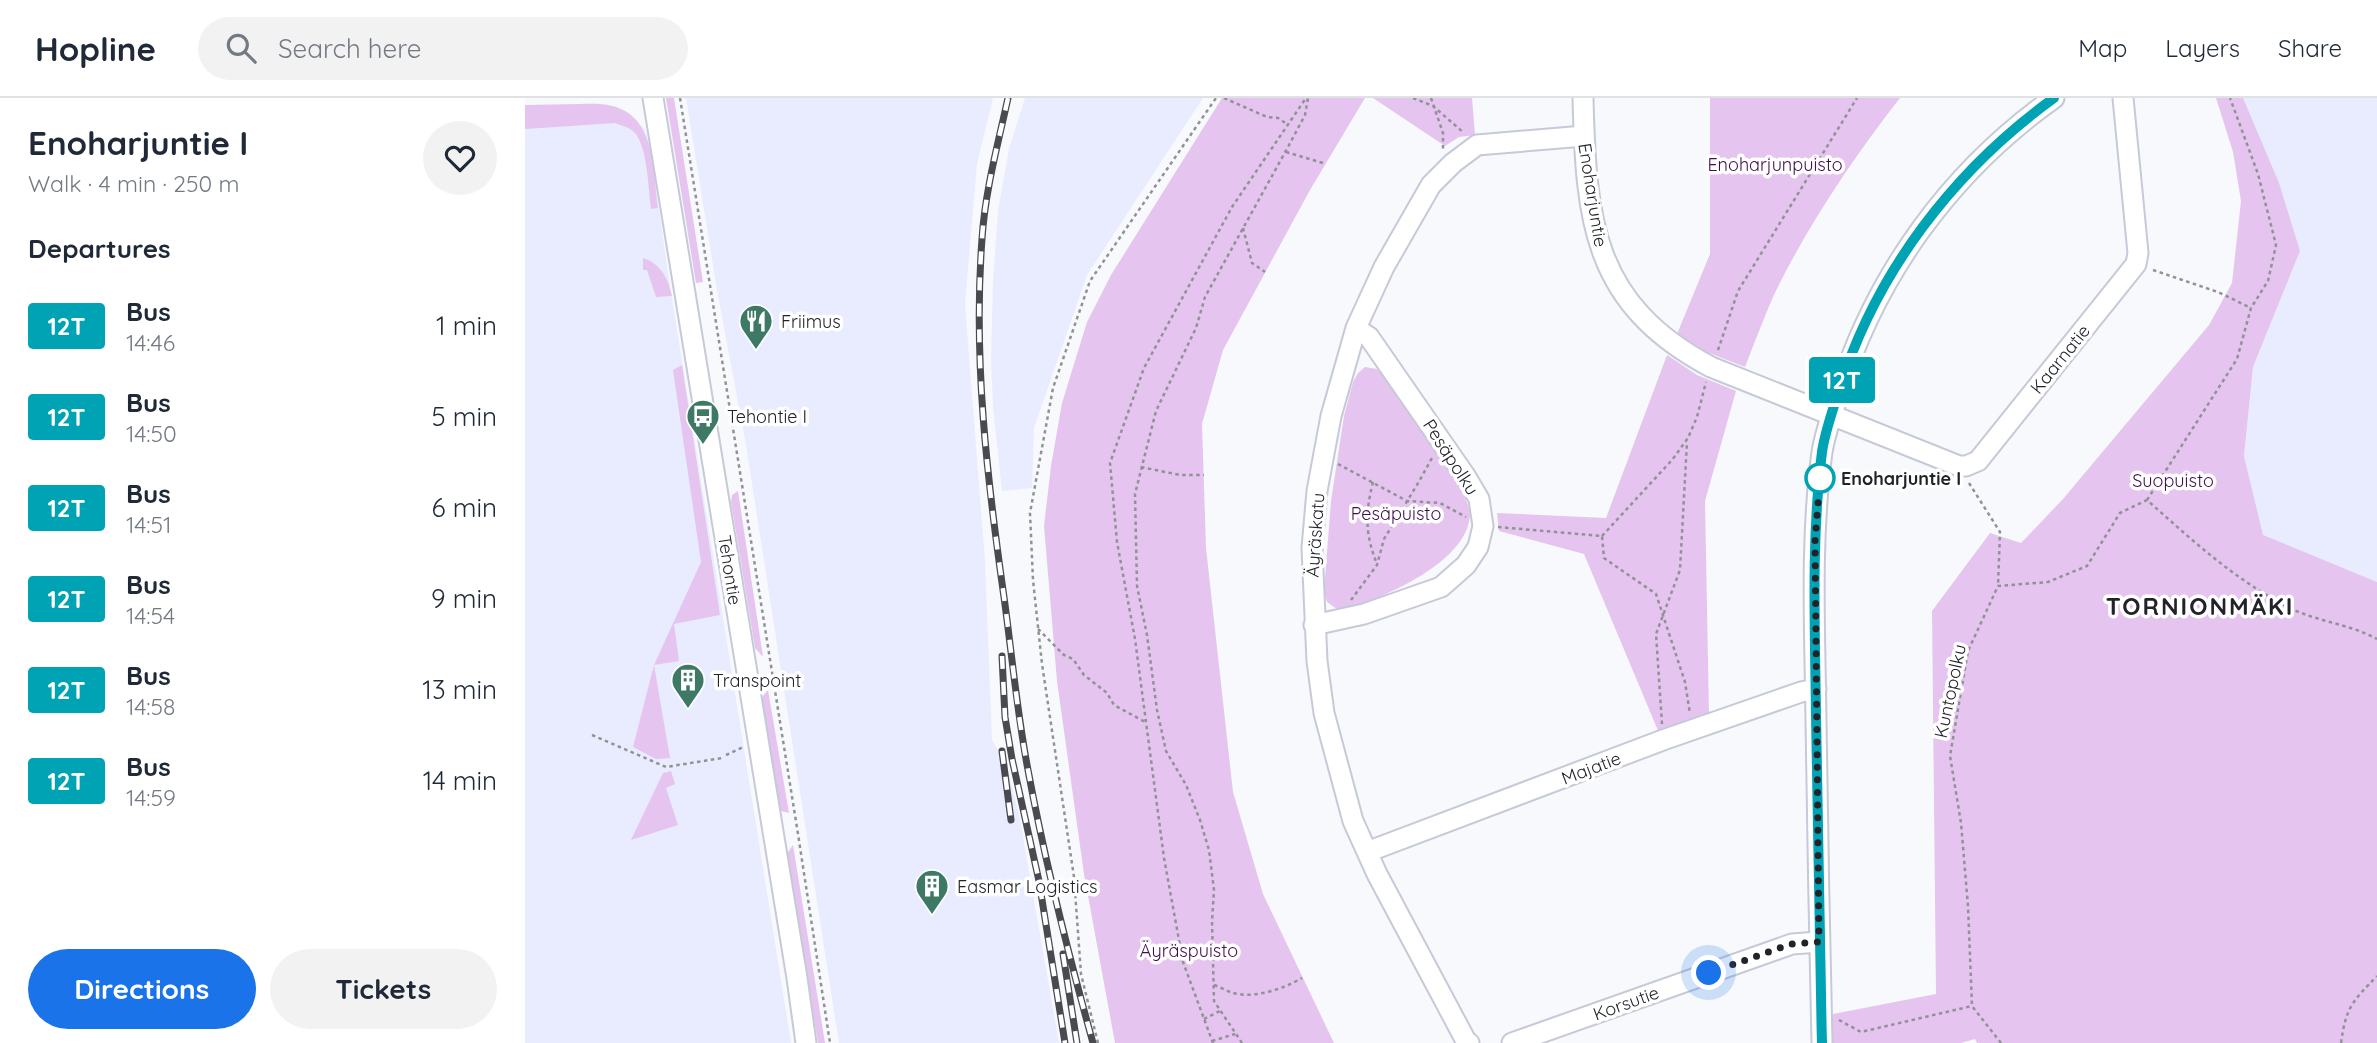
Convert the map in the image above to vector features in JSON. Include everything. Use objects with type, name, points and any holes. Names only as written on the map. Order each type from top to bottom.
[{"type":"street","name":"Tehontie","points":[[653,98],[806,1043]]},
{"type":"street","name":"Enoharjuntie","points":[[1583,98],[1584,136],[1594,224],[1602,254],[1611,273],[1634,308],[1651,326],[1685,353],[1711,367],[1831,415]]},
{"type":"street","points":[[1822,1043],[1815,541],[1823,449],[1831,415],[1845,371],[1869,316],[1893,271],[1933,212],[1982,158],[2035,111],[2054,98]]},
{"type":"street","points":[[2123,98],[2138,253],[2136,264]]},
{"type":"street","points":[[1477,145],[1584,136]]},
{"type":"street","name":"Äyräskatu","points":[[1469,1043],[1377,874],[1353,821],[1324,713],[1314,625],[1311,548],[1317,491],[1331,416],[1356,328],[1384,267],[1431,185],[1468,150],[1477,145]]},
{"type":"street","name":"Kaarnatie","points":[[1959,466],[1978,461],[2136,264]]},
{"type":"street","name":"Pesäpolku","points":[[1356,328],[1369,337],[1479,499],[1483,526]]},
{"type":"street","points":[[1831,415],[1959,466]]},
{"type":"street","points":[[1314,625],[1364,614],[1441,587],[1466,565],[1478,547],[1483,526]]},
{"type":"street","name":"Majatie","points":[[1367,852],[1663,740],[1816,689]]},
{"type":"street","name":"Korsutie","points":[[1512,1043],[1791,944],[1819,942]]},
{"type":"path","points":[[680,98],[799,834],[830,1043]]},
{"type":"path","points":[[1098,1043],[1081,974],[1074,877],[1038,629],[1030,513],[1053,388],[1090,281],[1216,98]]},
{"type":"path","points":[[1224,98],[1267,117],[1278,118],[1288,125]]},
{"type":"path","points":[[1235,1034],[1213,1042],[1183,962],[1164,858],[1135,639],[1117,542],[1111,463],[1144,368],[1232,206],[1307,98]]},
{"type":"path","points":[[1242,1043],[1214,1001],[1214,890],[1209,850],[1201,820],[1167,751],[1157,710],[1137,586],[1135,494],[1156,411],[1196,328],[1205,297],[1305,115],[1307,98]]},
{"type":"path","points":[[1413,98],[1433,106],[1477,145]]},
{"type":"path","points":[[1431,98],[1443,133],[1444,172]]},
{"type":"path","points":[[1693,731],[1685,682],[1656,594],[1604,558],[1602,536],[1672,460],[1688,438],[1738,291],[1857,98]]},
{"type":"path","points":[[1959,466],[2000,532],[1998,586],[2048,582],[2087,566],[2120,513],[2147,500],[2237,359],[2251,308],[2268,281],[2276,245],[2258,173],[2230,98]]},
{"type":"path","points":[[1286,152],[1326,164]]},
{"type":"path","points":[[1243,228],[1252,263],[1265,272]]},
{"type":"path","points":[[2136,264],[2218,292],[2251,308]]},
{"type":"path","points":[[1663,740],[1655,634],[1680,570],[1688,438]]},
{"type":"path","points":[[1337,621],[1377,565],[1384,539],[1432,457],[1445,447]]},
{"type":"path","points":[[1323,456],[1407,501],[1440,503],[1483,526],[1602,536]]},
{"type":"path","points":[[1142,467],[1180,475],[1204,475]]},
{"type":"path","points":[[1373,482],[1367,505],[1367,536],[1377,565]]},
{"type":"path","points":[[2147,500],[2218,564],[2292,609],[2364,632],[2377,639]]},
{"type":"path","name":"Kuntopolku","points":[[1972,1006],[1961,823],[1950,757],[1969,650],[1998,586]]},
{"type":"path","points":[[1038,629],[1064,655],[1073,659],[1084,675],[1107,693],[1114,705],[1147,723]]},
{"type":"path","points":[[591,735],[666,767],[722,758]]},
{"type":"path","points":[[726,755],[743,747],[747,748]]},
{"type":"path","points":[[2341,1043],[2345,1016],[2353,1001],[2377,976]]},
{"type":"path","points":[[1215,985],[1232,993],[1250,995],[1302,978]]},
{"type":"path","points":[[1833,1017],[1861,1032],[1972,1006],[2001,1043]]},
{"type":"path","points":[[1204,1019],[1220,1011]]},
{"type":"shaded area","points":[[686,98],[993,98],[977,164],[965,304],[985,562],[992,740],[1005,761],[1019,814],[1059,1043],[839,1043],[746,445],[717,290]]},
{"type":"shaded area","points":[[1025,98],[1203,98],[1087,275],[1034,428],[1032,488],[1002,491],[993,407],[993,281],[998,211],[1009,149]]},
{"type":"shaded area","points":[[2241,98],[2377,98],[2377,582],[2263,536],[2244,456],[2253,367],[2300,251]]},
{"type":"shaded area","points":[[525,106],[615,106],[635,119],[645,130],[650,145],[669,280],[791,1043],[525,1043]]},
{"type":"green space","points":[[666,98],[674,98],[703,282],[696,283]]},
{"type":"green space","name":"Äyräspuisto","points":[[1222,98],[1365,98],[1310,190],[1223,350],[1202,424],[1206,548],[1233,792],[1263,894],[1334,1043],[1115,1043],[1084,874],[1057,681],[1044,526],[1062,403],[1087,322],[1111,275]]},
{"type":"green space","points":[[1373,98],[1472,98],[1475,135],[1459,137],[1445,146]]},
{"type":"green space","name":"Enoharjunpuisto","points":[[1710,98],[1900,98],[1848,169],[1800,245],[1773,297],[1745,367],[1704,351],[1677,334],[1710,254]]},
{"type":"green space","name":"Suopuisto","points":[[2216,98],[2243,98],[2279,183],[2300,251],[2253,367],[2244,456],[2263,535],[2377,582],[2377,1043],[1977,1043],[1975,1039],[1961,1043],[1832,1043],[1833,1014],[1936,994],[1932,611],[1990,533],[2021,543],[2063,499],[2209,325],[2232,283],[2241,201],[2233,152]]},
{"type":"green space","points":[[600,104],[626,112],[637,121],[645,133],[653,163],[658,208],[651,209],[643,149],[631,129],[615,123],[525,129],[525,105]]},
{"type":"green space","points":[[643,258],[663,272],[672,296],[656,297],[647,270],[643,270]]},
{"type":"green space","points":[[1667,355],[1697,375],[1736,391],[1705,501],[1709,715],[1659,733],[1584,554],[1499,531],[1497,513],[1606,518]]},
{"type":"green space","points":[[682,365],[720,615],[674,624],[679,661],[654,665],[701,562],[673,370]]},
{"type":"green space","name":"Pesäpuisto","points":[[1365,367],[1377,369],[1386,378],[1458,485],[1468,503],[1470,515],[1465,532],[1455,548],[1439,563],[1401,587],[1345,610],[1337,609],[1327,602],[1324,591],[1331,501],[1344,416],[1353,382]]},
{"type":"green space","points":[[738,491],[763,657],[755,648],[731,502],[732,495]]},
{"type":"green space","points":[[654,665],[670,758],[656,759],[633,747]]},
{"type":"green space","points":[[768,690],[789,813],[781,811],[762,701]]},
{"type":"green space","points":[[671,771],[675,784],[666,788],[678,825],[631,840],[663,773]]},
{"type":"green space","points":[[793,845],[825,1043],[818,1043],[787,858]]},
{"type":"railway","points":[[1008,98],[989,185],[982,239],[979,329],[987,463],[1028,770],[1058,907],[1093,1043]]},
{"type":"railway","points":[[1002,656],[1005,717],[1039,881],[1065,1043]]},
{"type":"railway","points":[[1002,751],[1011,820]]},
{"type":"railway","points":[[1063,954],[1077,1043]]},
{"type":"bus line","name":"12T","points":[[1822,1043],[1815,541],[1823,449],[1831,415],[1845,371],[1883,288],[1933,212],[1982,158],[2035,111],[2054,98]]},
{"type":"place","name":"Friimus","points":[[756,351]]},
{"type":"place","name":"Tehontie I","points":[[703,446]]},
{"type":"place","name":"Enoharjuntie I","points":[[1820,478]]},
{"type":"place","name":"Transpoint","points":[[688,710]]},
{"type":"place","name":"Easmar Logistics","points":[[932,916]]},
{"type":"district","name":"TORNIONMÄKI","points":[[2200,606]]},
{"type":"route","points":[[1709,973],[1791,944],[1819,942],[1815,541],[1820,478]]}]
